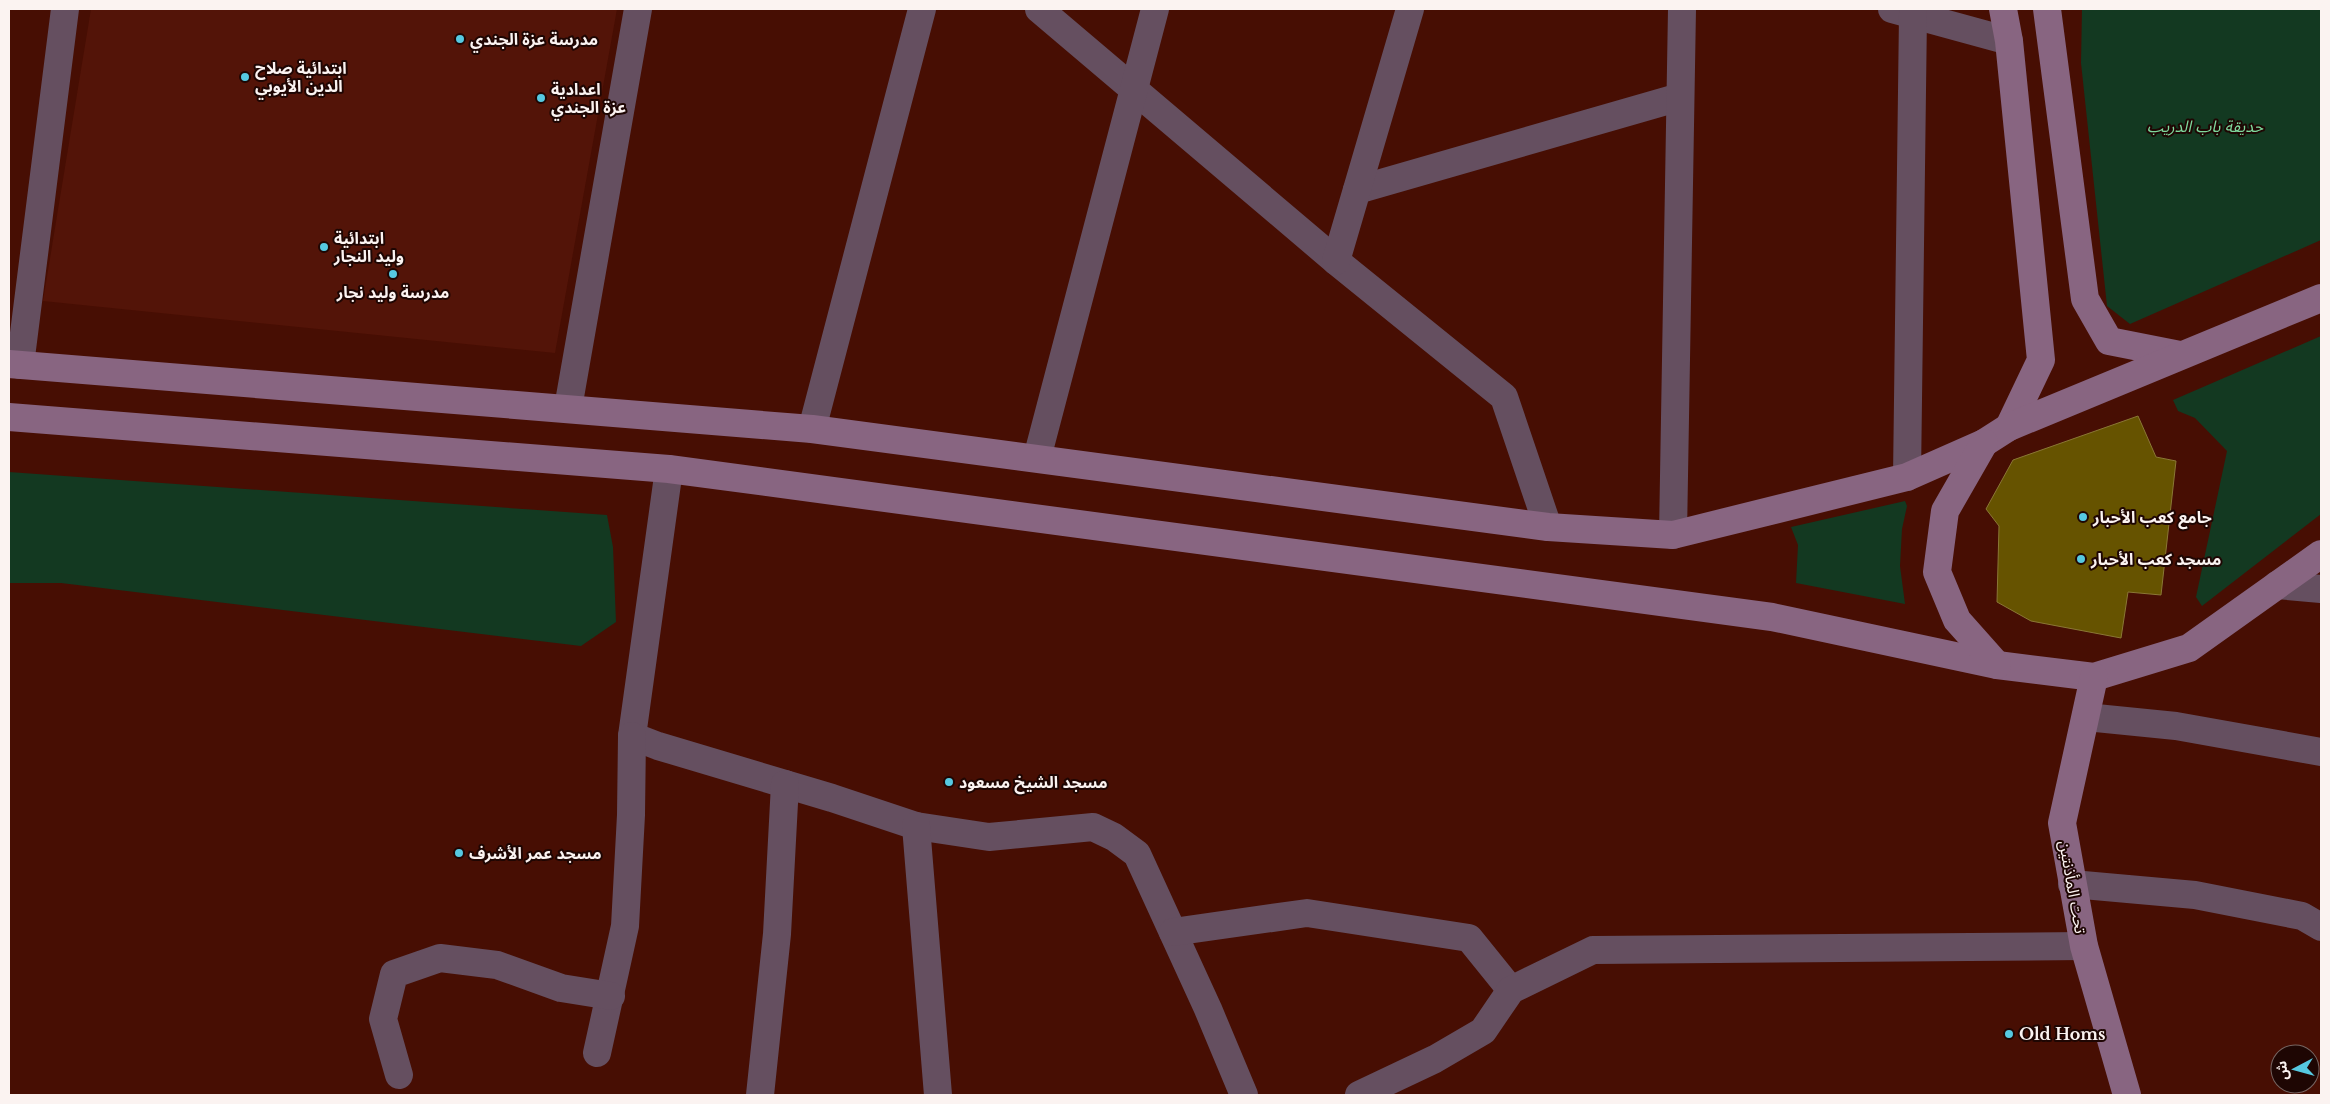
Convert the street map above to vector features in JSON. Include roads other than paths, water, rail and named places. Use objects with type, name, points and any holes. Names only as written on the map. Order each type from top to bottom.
[{"type":"main road","points":[[2003,9],[2009,41],[2041,360],[2009,427]]},
{"type":"main road","points":[[2047,9],[2085,299],[2109,341],[2180,355]]},
{"type":"main road","points":[[14,364],[812,429],[1548,527],[1673,535],[1907,477],[1984,444],[2009,427],[2321,298]]},
{"type":"main road","points":[[9,418],[669,469],[1772,617],[1997,665],[2094,677],[2189,648],[2321,554]]},
{"type":"main road","points":[[1984,444],[1945,511],[1937,572],[1958,620],[1997,665]]},
{"type":"main road","name":"تحت المأذنتين","points":[[2094,677],[2062,823],[2084,946],[2128,1095]]},
{"type":"street","points":[[14,364],[65,9]]},
{"type":"street","points":[[568,408],[638,9]]},
{"type":"street","points":[[812,429],[922,9]]},
{"type":"street","points":[[1040,9],[1336,260],[1504,397],[1548,527]]},
{"type":"street","points":[[1037,458],[1155,9]]},
{"type":"street","points":[[1336,260],[1410,9]]},
{"type":"street","points":[[1673,535],[1682,9]]},
{"type":"street","points":[[1907,477],[1902,12],[2009,41]]},
{"type":"street","points":[[1357,190],[1680,97]]},
{"type":"street","points":[[597,1053],[625,926],[631,815],[632,736],[669,469]]},
{"type":"street","points":[[2277,585],[2321,589]]},
{"type":"street","points":[[2086,717],[2176,726],[2321,752]]},
{"type":"street","points":[[632,736],[658,746],[916,826],[989,837],[1093,827],[1114,836],[1137,854],[1174,932],[1244,1095]]},
{"type":"street","points":[[760,1095],[777,934],[785,784]]},
{"type":"street","points":[[916,826],[938,1095]]},
{"type":"street","points":[[2072,884],[2195,895],[2302,916],[2321,927]]},
{"type":"street","points":[[1174,932],[1307,913],[1469,938],[1511,990]]},
{"type":"street","points":[[1359,1095],[1435,1059],[1483,1031],[1511,990],[1593,950],[2084,946]]},
{"type":"street","points":[[399,1075],[383,1020],[394,974],[440,958],[497,965],[561,988],[611,996]]},
{"type":"place","name":"مدرسة عزة الجندي","points":[[460,39]]},
{"type":"place","name":"ابتدائية صلاح الدين الأيوبي","points":[[245,77]]},
{"type":"place","name":"اعدادية عزة الجندي","points":[[541,98]]},
{"type":"place","name":"ابتدائية وليد النجار","points":[[324,247]]},
{"type":"place","name":"مدرسة وليد نجار","points":[[393,274]]},
{"type":"place","name":"جامع كعب الأحبار","points":[[2083,517]]},
{"type":"place","name":"مسجد كعب الأحبار","points":[[2081,559]]},
{"type":"place","name":"مسجد الشيخ مسعود","points":[[949,782]]},
{"type":"place","name":"مسجد عمر الأشرف","points":[[459,853]]},
{"type":"place","name":"Old Homs","points":[[2009,1034]]},
{"type":"park label","name":"حديقة باب الدريب","points":[[2205,126]]}]
